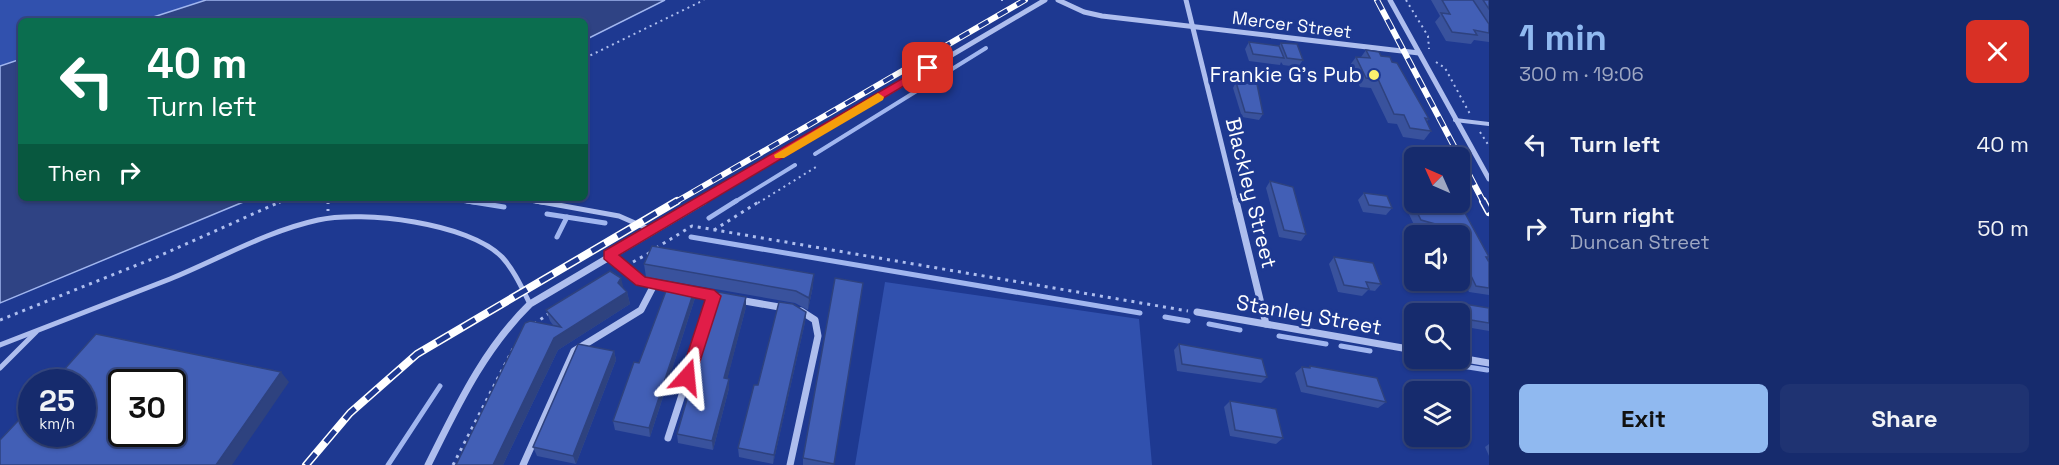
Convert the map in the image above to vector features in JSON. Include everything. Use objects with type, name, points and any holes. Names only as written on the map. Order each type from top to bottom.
[{"type":"street","points":[[428,465],[485,352],[507,324],[530,304],[651,230],[1045,0]]},
{"type":"street","name":"Mercer Street","points":[[1058,0],[1093,14],[1419,53]]},
{"type":"street","name":"Blackley Street","points":[[1186,0],[1266,324]]},
{"type":"street","points":[[1390,0],[1489,179]]},
{"type":"street","points":[[609,255],[641,281],[807,313],[819,325],[790,465]]},
{"type":"street","points":[[523,465],[574,351],[641,310],[654,285]]},
{"type":"street","points":[[668,438],[714,296]]},
{"type":"street","name":"Stanley Street","points":[[1197,312],[1404,348]]},
{"type":"street","points":[[1470,360],[1489,363]]},
{"type":"lane","points":[[1455,120],[1489,124]]},
{"type":"lane","points":[[533,201],[619,216],[651,230]]},
{"type":"lane","points":[[0,345],[306,224],[336,217],[366,218],[435,228],[478,239],[501,255],[530,304]]},
{"type":"lane","points":[[0,368],[37,330]]},
{"type":"path","points":[[588,57],[704,0]]},
{"type":"path","points":[[1001,0],[1006,0]]},
{"type":"path","points":[[1406,0],[1428,36],[1431,57],[1445,68],[1470,114]]},
{"type":"path","points":[[1479,130],[1489,146]]},
{"type":"path","points":[[714,230],[816,167]]},
{"type":"path","points":[[0,320],[157,257],[284,201]]},
{"type":"path","points":[[624,268],[692,226],[1197,312]]},
{"type":"path","points":[[529,328],[554,310]]},
{"type":"path","points":[[453,465],[501,366],[517,341]]},
{"type":"shaded area","points":[[0,0],[206,0],[150,18],[18,18],[18,60],[0,66]]},
{"type":"shaded area","points":[[206,0],[665,0],[588,38],[588,18],[150,18]]},
{"type":"shaded area","points":[[18,60],[18,201],[246,201],[0,303],[0,66]]},
{"type":"shaded area","points":[[885,282],[1139,319],[1152,465],[855,465]]},
{"type":"building","points":[[1442,0],[1473,0],[1489,24],[1489,33],[1474,30],[1477,35],[1452,32],[1441,13],[1450,14]]},
{"type":"building","points":[[1483,0],[1489,0],[1489,9]]},
{"type":"building","points":[[1249,42],[1279,46],[1284,58],[1253,54]]},
{"type":"building","points":[[1281,43],[1297,44],[1303,60],[1287,58]]},
{"type":"building","points":[[1366,50],[1379,52],[1381,56],[1390,57],[1392,62],[1397,63],[1429,119],[1425,118],[1431,131],[1410,128],[1404,115],[1394,114],[1378,79],[1366,78],[1356,57],[1370,58]]},
{"type":"building","points":[[1236,82],[1257,84],[1263,114],[1245,112]]},
{"type":"building","points":[[1270,181],[1293,187],[1306,234],[1284,230]]},
{"type":"building","points":[[1364,193],[1387,196],[1392,208],[1369,205]]},
{"type":"building","points":[[1418,213],[1465,213],[1489,257],[1486,257],[1489,262],[1489,288],[1476,286],[1470,274],[1470,225],[1439,225],[1421,220]]},
{"type":"building","points":[[652,246],[814,274],[809,298],[796,291],[644,264]]},
{"type":"building","points":[[1334,257],[1373,263],[1381,284],[1366,282],[1369,289],[1344,285]]},
{"type":"building","points":[[610,271],[621,278],[618,283],[627,292],[554,338],[493,465],[456,465],[525,323],[530,321],[561,327],[546,310]]},
{"type":"building","points":[[835,278],[863,283],[834,464],[803,458]]},
{"type":"building","points":[[669,283],[695,288],[649,428],[613,421],[634,362],[639,363]]},
{"type":"building","points":[[718,292],[746,297],[724,378],[729,379],[712,441],[677,434]]},
{"type":"building","points":[[779,302],[793,304],[806,312],[774,455],[738,448],[754,385],[758,385]]},
{"type":"building","points":[[1470,305],[1489,308],[1489,323],[1470,320]]},
{"type":"building","points":[[96,334],[281,372],[216,465],[0,465],[0,440],[18,421],[18,447],[96,447],[96,369],[65,369]]},
{"type":"building","points":[[578,344],[614,351],[573,456],[533,447]]},
{"type":"building","points":[[1179,344],[1262,359],[1267,377],[1182,364]]},
{"type":"building","points":[[1310,366],[1377,378],[1386,402],[1307,386],[1302,367],[1310,368]]},
{"type":"building","points":[[1230,401],[1276,409],[1283,438],[1235,430]]},
{"type":"waterway","points":[[815,154],[986,48]]},
{"type":"waterway","points":[[733,203],[795,165]]},
{"type":"waterway","points":[[464,201],[477,203]]},
{"type":"waterway","points":[[467,201],[504,207]]},
{"type":"waterway","points":[[709,218],[736,201]]},
{"type":"waterway","points":[[547,214],[567,217]]},
{"type":"waterway","points":[[557,237],[567,217]]},
{"type":"waterway","points":[[567,217],[605,223]]},
{"type":"waterway","points":[[691,237],[1140,313]]},
{"type":"waterway","points":[[1165,317],[1188,321]]},
{"type":"waterway","points":[[1209,324],[1240,330]]},
{"type":"waterway","points":[[1279,336],[1326,344]]},
{"type":"waterway","points":[[1341,346],[1370,351]]},
{"type":"waterway","points":[[1470,367],[1487,370]]},
{"type":"waterway","points":[[388,465],[440,386]]},
{"type":"railway","points":[[674,203],[1025,0]]},
{"type":"railway","points":[[1377,0],[1484,203]]},
{"type":"railway","points":[[306,465],[350,413],[417,354],[677,201]]},
{"type":"railway","points":[[1483,201],[1489,212]]},
{"type":"slow traffic","points":[[780,155],[878,97]]},
{"type":"place","name":"Frankie G's Pub","points":[[1374,75]]},
{"type":"route","points":[[687,377],[714,296],[641,281],[609,255],[928,68]]}]
